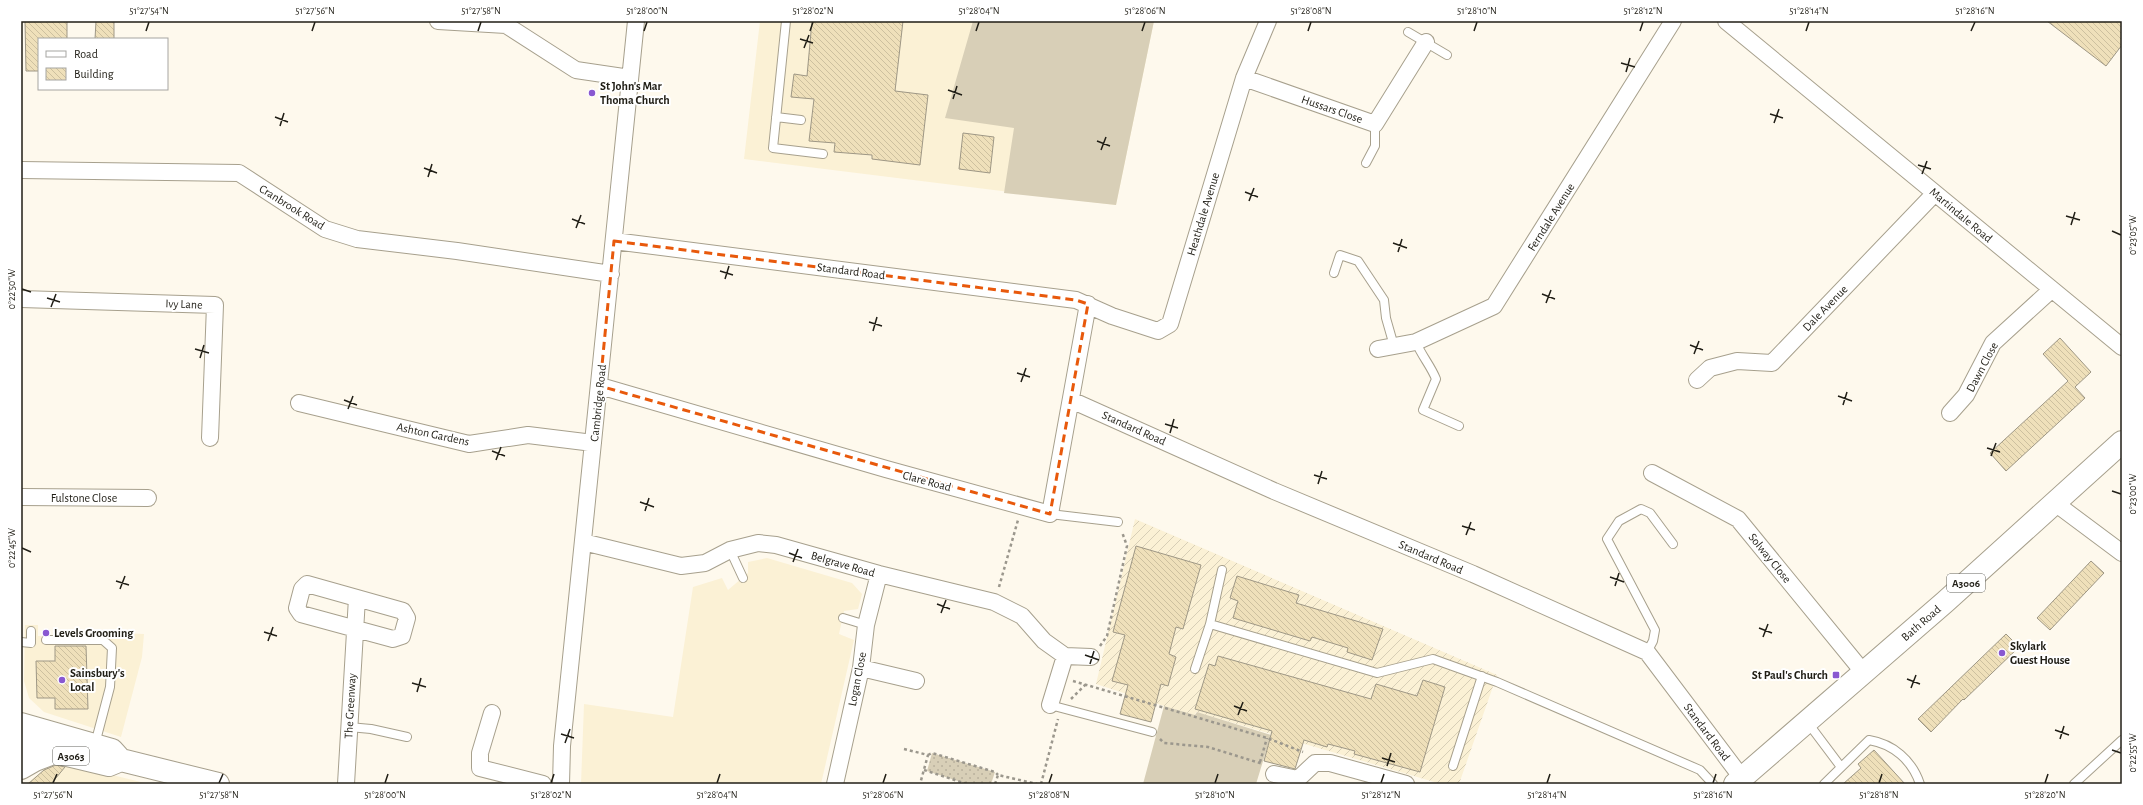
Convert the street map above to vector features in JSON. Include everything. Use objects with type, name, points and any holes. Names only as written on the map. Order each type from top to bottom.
[{"type":"main road","name":"Bath Road","points":[[1744,779],[2122,442]]},
{"type":"main road","name":"A3063","points":[[21,724],[112,750],[121,760]]},
{"type":"main road","name":"A3063","points":[[21,744],[109,764],[121,760],[218,784]]},
{"type":"main road","points":[[21,768],[35,760],[56,752]]},
{"type":"street","points":[[438,21],[506,25],[576,70],[630,78]]},
{"type":"street","name":"Cambridge Road","points":[[560,784],[562,746],[600,386],[636,21]]},
{"type":"street","name":"Heathdale Avenue","points":[[1088,304],[1112,316],[1158,331],[1170,324],[1244,78],[1268,21]]},
{"type":"street","name":"Ferndale Avenue","points":[[1378,349],[1416,342],[1494,306],[1673,21]]},
{"type":"street","name":"Martindale Road","points":[[1726,21],[2122,347]]},
{"type":"street","name":"Hussars Close","points":[[1244,78],[1375,124],[1426,42]]},
{"type":"street","name":"Cranbrook Road","points":[[21,170],[239,174],[326,229],[357,239],[457,251],[611,274]]},
{"type":"street","name":"Dale Avenue","points":[[1697,380],[1710,368],[1737,361],[1772,363],[1935,193]]},
{"type":"street","name":"Standard Road","points":[[614,241],[1076,300],[1088,304]]},
{"type":"street","name":"Dawn Close","points":[[1950,413],[1966,395],[1992,343],[2051,290]]},
{"type":"street","name":"Ivy Lane","points":[[21,299],[215,305],[210,438]]},
{"type":"street","points":[[1050,514],[1088,304]]},
{"type":"street","name":"Clare Road","points":[[600,386],[1050,514]]},
{"type":"street","name":"Standard Road","points":[[1071,400],[1274,491],[1473,574],[1647,652],[1744,779]]},
{"type":"street","name":"Ashton Gardens","points":[[299,403],[470,444],[528,435],[593,443]]},
{"type":"street","name":"Solway Close","points":[[1652,473],[1738,519],[1864,672]]},
{"type":"street","name":"Fulstone Close","points":[[21,498],[148,498]]},
{"type":"street","points":[[2055,503],[2122,553]]},
{"type":"street","name":"Belgrave Road","points":[[583,542],[681,566],[705,563],[730,550],[758,543],[776,545],[879,574],[994,602],[1022,616],[1044,641],[1065,656]]},
{"type":"street","name":"Logan Close","points":[[835,784],[861,668],[866,625],[879,574]]},
{"type":"street","points":[[307,584],[403,611],[408,618],[402,636],[393,639],[355,629],[301,614],[297,608],[302,589],[307,584]]},
{"type":"street","name":"The Greenway","points":[[346,784],[357,598]]},
{"type":"street","points":[[1056,706],[1059,676],[1065,656],[1091,657]]},
{"type":"street","points":[[861,668],[916,681]]},
{"type":"street","points":[[492,713],[480,753],[480,768],[542,784]]},
{"type":"street","points":[[1274,774],[1298,779],[1315,763],[1330,763],[1406,784]]},
{"type":"lane","points":[[786,21],[773,148],[823,154]]},
{"type":"lane","points":[[1408,32],[1447,55]]},
{"type":"lane","points":[[776,117],[800,120]]},
{"type":"lane","points":[[1366,163],[1375,146],[1375,124]]},
{"type":"lane","points":[[1334,273],[1340,255],[1358,262],[1384,300],[1386,318],[1394,346]]},
{"type":"lane","points":[[1416,342],[1436,379],[1423,410],[1459,426]]},
{"type":"lane","points":[[1647,652],[1653,641],[1655,630],[1607,539],[1619,521],[1642,509],[1650,513],[1672,544]]},
{"type":"lane","points":[[1050,514],[1118,522]]},
{"type":"lane","points":[[730,550],[742,578]]},
{"type":"lane","points":[[1195,669],[1210,624],[1222,570]]},
{"type":"lane","points":[[843,618],[866,625]]},
{"type":"lane","points":[[1210,624],[1377,673],[1433,659],[1482,676],[1700,770],[1713,784]]},
{"type":"lane","points":[[21,642],[31,643],[32,631]]},
{"type":"lane","points":[[46,640],[103,640],[112,648],[110,687],[95,745]]},
{"type":"lane","points":[[1453,766],[1482,676]]},
{"type":"lane","points":[[1056,706],[1152,732]]},
{"type":"lane","points":[[1808,722],[1841,767]]},
{"type":"lane","points":[[349,727],[371,729],[407,737]]},
{"type":"lane","points":[[1824,784],[1869,740],[1883,742],[1901,754],[1917,775],[1920,784]]},
{"type":"lane","points":[[2074,784],[2122,740]]},
{"type":"path","points":[[994,602],[1022,506]]},
{"type":"path","points":[[1091,657],[1107,636],[1127,546],[1118,522]]},
{"type":"path","points":[[1059,676],[1085,686],[1268,738],[1301,750],[1315,763]]},
{"type":"path","points":[[1041,784],[1056,706],[1085,686]]},
{"type":"path","points":[[1152,732],[1164,743],[1208,748],[1260,762],[1274,774]]},
{"type":"path","points":[[1260,762],[1268,738]]},
{"type":"path","points":[[904,748],[928,755],[932,753],[995,772],[998,775],[1037,784]]},
{"type":"path","points":[[920,784],[928,755]]},
{"type":"path","points":[[924,770],[967,784]]},
{"type":"path","points":[[995,784],[998,775]]},
{"type":"highlighted area","points":[[614,241],[1076,300],[1088,304],[1050,514],[600,386]]},
{"type":"shaded area","points":[[760,21],[1154,21],[1116,205],[744,159]]},
{"type":"shaded area","points":[[973,21],[1154,21],[1116,205],[1004,193],[1014,128],[945,118]]},
{"type":"shaded area","points":[[1135,519],[1497,675],[1459,784],[1441,784],[1196,712],[1195,715],[1096,684]]},
{"type":"shaded area","points":[[767,558],[852,583],[862,594],[858,609],[844,611],[839,634],[854,640],[821,784],[581,784],[584,704],[673,717],[693,587],[722,578],[728,590],[748,573],[748,562]]},
{"type":"shaded area","points":[[25,625],[38,625],[38,636],[54,636],[54,630],[144,634],[142,657],[121,737],[44,712],[29,698],[24,681]]},
{"type":"shaded area","points":[[1164,706],[1195,715],[1197,712],[1271,735],[1256,784],[1143,784]]},
{"type":"shaded area","points":[[932,753],[995,772],[991,784],[967,784],[927,771]]},
{"type":"shaded area","points":[[55,761],[149,784],[26,784]]},
{"type":"building","points":[[25,21],[67,21],[67,38],[38,38],[38,71],[26,71]]},
{"type":"building","points":[[96,21],[114,21],[114,38],[95,38]]},
{"type":"building","points":[[812,21],[903,21],[895,91],[928,95],[920,165],[872,159],[872,155],[834,152],[835,143],[809,141],[814,99],[791,97],[794,74],[807,76]]},
{"type":"building","points":[[2047,21],[2122,21],[2122,45],[2106,66]]},
{"type":"building","points":[[963,133],[994,137],[990,173],[959,169]]},
{"type":"building","points":[[2060,338],[2091,372],[2075,387],[2085,398],[2006,471],[1990,453],[2068,381],[2043,354]]},
{"type":"building","points":[[1136,546],[1201,565],[1183,629],[1176,627],[1169,654],[1176,657],[1168,686],[1161,684],[1151,722],[1120,714],[1128,685],[1112,681],[1125,635],[1113,632]]},
{"type":"building","points":[[2091,561],[2104,573],[2050,630],[2037,618]]},
{"type":"building","points":[[1237,576],[1299,595],[1296,603],[1383,629],[1372,660],[1347,652],[1348,648],[1312,637],[1310,641],[1233,618],[1238,601],[1230,598]]},
{"type":"building","points":[[2006,634],[2019,647],[1964,700],[1963,699],[1931,732],[1918,719]]},
{"type":"building","name":"Sainsbury's Local","points":[[55,646],[86,646],[88,709],[55,709],[55,698],[37,698],[36,661],[55,661]]},
{"type":"building","points":[[1218,656],[1371,699],[1376,684],[1417,696],[1423,680],[1445,687],[1420,772],[1354,754],[1355,751],[1328,744],[1327,747],[1304,740],[1295,769],[1264,761],[1272,731],[1195,709],[1209,664],[1215,666]]},
{"type":"building","points":[[1874,750],[1905,784],[1843,784],[1861,768],[1858,764]]},
{"type":"building","points":[[56,765],[65,767],[51,784],[28,784],[44,770]]},
{"type":"place","name":"St John's Mar Thoma Church","points":[[592,93]]},
{"type":"place","name":"Levels Grooming","points":[[46,633]]},
{"type":"place","name":"Skylark Guest House","points":[[2002,653]]},
{"type":"place","name":"St Paul's Church","points":[[1836,675]]},
{"type":"place","name":"Sainsbury's Local","points":[[62,680]]}]
